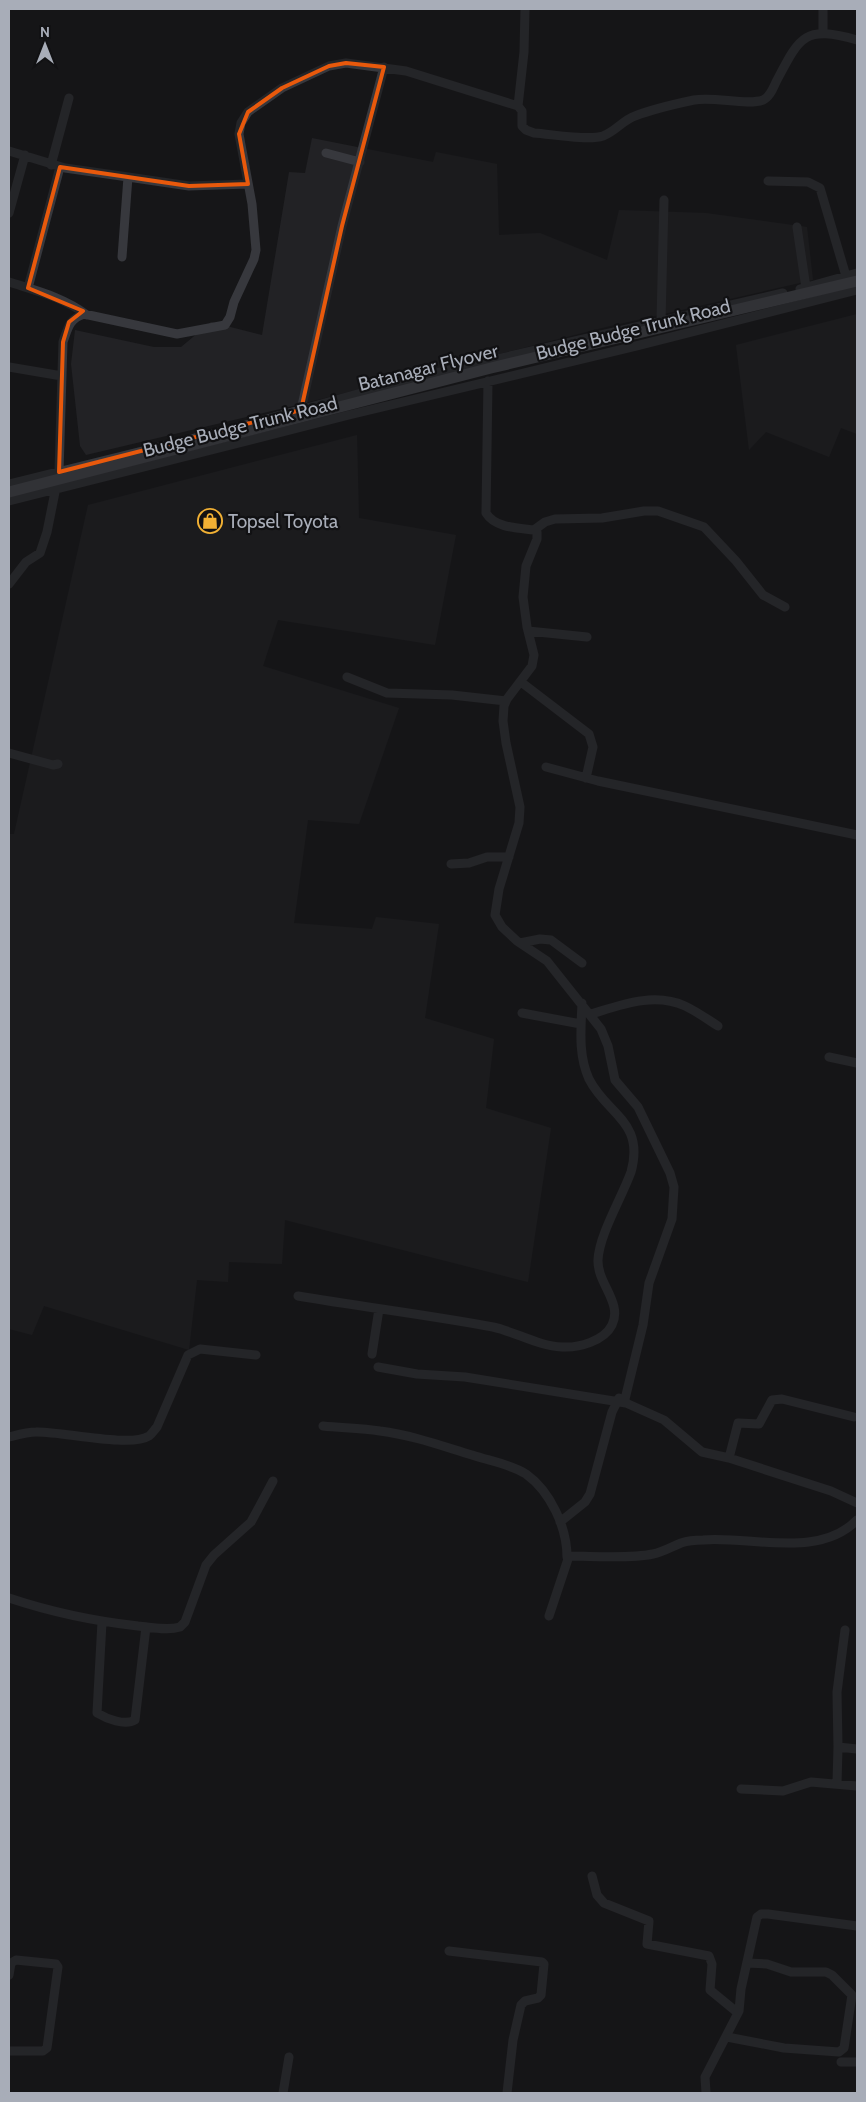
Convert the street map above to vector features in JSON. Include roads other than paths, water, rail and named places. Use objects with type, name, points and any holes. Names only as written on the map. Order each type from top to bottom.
[{"type":"main road","name":"Batanagar Flyover","points":[[9,492],[491,368],[857,281]]},
{"type":"street","points":[[518,106],[524,52],[525,9]]},
{"type":"street","points":[[823,9],[823,33]]},
{"type":"street","points":[[9,584],[26,562],[40,553],[47,532],[59,472],[63,342],[69,322],[76,317],[87,315],[177,334],[225,325],[254,259],[256,250],[256,237],[239,134],[241,123],[248,112],[282,88],[329,66],[346,63],[406,71],[518,106],[522,112],[522,126],[534,133],[591,138],[602,136],[616,129],[635,116],[695,100],[709,98],[763,100],[770,93],[790,55],[804,38],[813,34],[823,33],[857,40]]},
{"type":"street","points":[[301,410],[342,226],[384,68]]},
{"type":"street","points":[[28,288],[56,166],[68,98]]},
{"type":"street","points":[[9,151],[56,166],[189,186],[248,184]]},
{"type":"street","points":[[326,153],[360,162]]},
{"type":"street","points":[[9,213],[24,155]]},
{"type":"street","points":[[122,256],[128,177]]},
{"type":"street","points":[[768,181],[808,182],[820,188],[846,276]]},
{"type":"street","points":[[661,321],[664,200]]},
{"type":"street","points":[[797,227],[806,288]]},
{"type":"street","name":"Budge Budge Trunk Road","points":[[9,484],[301,410],[419,377],[806,288],[857,273]]},
{"type":"street","points":[[9,282],[51,294],[75,306],[87,315]]},
{"type":"street","name":"Budge Budge Trunk Road","points":[[9,501],[857,290]]},
{"type":"street","points":[[9,367],[62,376]]},
{"type":"street","points":[[488,381],[486,513],[489,518],[500,524],[534,530],[545,522],[555,519],[602,518],[644,511],[658,511],[704,527],[736,561],[763,595],[785,607]]},
{"type":"street","points":[[534,530],[537,539],[526,566],[523,597],[534,655],[532,666],[506,701],[503,721],[520,807],[519,822],[500,889],[496,914],[502,927],[520,943],[547,961],[601,1029],[608,1046],[614,1080],[638,1107],[670,1173],[674,1186],[672,1219],[649,1283],[643,1325],[626,1393],[626,1403]]},
{"type":"street","points":[[528,631],[587,637]]},
{"type":"street","points":[[347,677],[387,693],[452,695],[506,701]]},
{"type":"street","points":[[521,682],[589,734],[593,747],[586,778]]},
{"type":"street","points":[[9,753],[53,765],[58,764]]},
{"type":"street","points":[[546,767],[586,778],[857,835]]},
{"type":"street","points":[[450,864],[469,863],[487,857],[509,857]]},
{"type":"street","points":[[520,943],[540,939],[551,940],[582,963]]},
{"type":"street","points":[[591,1014],[636,1001],[655,1000],[682,1005],[718,1026]]},
{"type":"street","points":[[298,1296],[494,1328],[560,1347],[588,1343],[599,1338],[610,1329],[613,1323],[615,1307],[598,1268],[598,1259],[606,1231],[631,1172],[634,1162],[634,1146],[629,1131],[620,1117],[590,1081],[582,1057],[582,1003]]},
{"type":"street","points":[[522,1013],[581,1024]]},
{"type":"street","points":[[829,1058],[857,1063]]},
{"type":"street","points":[[372,1354],[379,1309]]},
{"type":"street","points":[[9,1437],[34,1432],[82,1438],[145,1438],[157,1427],[188,1355],[200,1349],[256,1355]]},
{"type":"street","points":[[378,1367],[417,1374],[465,1377],[626,1403],[664,1420],[702,1452],[728,1458],[832,1491],[857,1503]]},
{"type":"street","points":[[560,1522],[585,1502],[590,1494],[616,1402],[626,1393]]},
{"type":"street","points":[[728,1458],[738,1423],[759,1424],[772,1400],[782,1399],[854,1417]]},
{"type":"street","points":[[323,1426],[380,1431],[405,1436],[508,1466],[533,1480],[545,1493],[565,1536],[567,1557],[549,1616]]},
{"type":"street","points":[[9,1598],[31,1606],[102,1622],[176,1628],[183,1624],[206,1565],[251,1522],[274,1481]]},
{"type":"street","points":[[567,1557],[650,1555],[669,1550],[682,1543],[704,1540],[747,1540],[794,1544],[814,1542],[838,1534],[857,1520]]},
{"type":"street","points":[[102,1622],[97,1713],[104,1717],[125,1722],[135,1720],[146,1627]]},
{"type":"street","points":[[837,1784],[837,1692],[845,1630]]},
{"type":"street","points":[[838,1748],[857,1749]]},
{"type":"street","points":[[740,1789],[783,1791],[806,1782],[857,1786]]},
{"type":"street","points":[[592,1876],[597,1895],[604,1903],[649,1921],[647,1944],[709,1956],[712,1964],[710,1990],[738,2013]]},
{"type":"street","points":[[706,2093],[705,2077],[738,2013],[756,1917],[761,1914],[857,1926]]},
{"type":"street","points":[[449,1951],[542,1962],[545,1966],[541,1995],[538,1998],[525,2001],[521,2005],[513,2040],[507,2093]]},
{"type":"street","points":[[9,1975],[11,1963],[16,1960],[56,1964],[58,1967],[47,2048],[43,2050],[9,2051]]},
{"type":"street","points":[[727,2037],[784,2048],[839,2052],[844,2048],[852,1996],[832,1976],[826,1972],[791,1972],[767,1964],[747,1963]]},
{"type":"street","points":[[283,2093],[289,2057]]},
{"type":"street","points":[[841,2062],[857,2062]]},
{"type":"place","name":"Topsel Toyota","points":[[210,521]]}]
